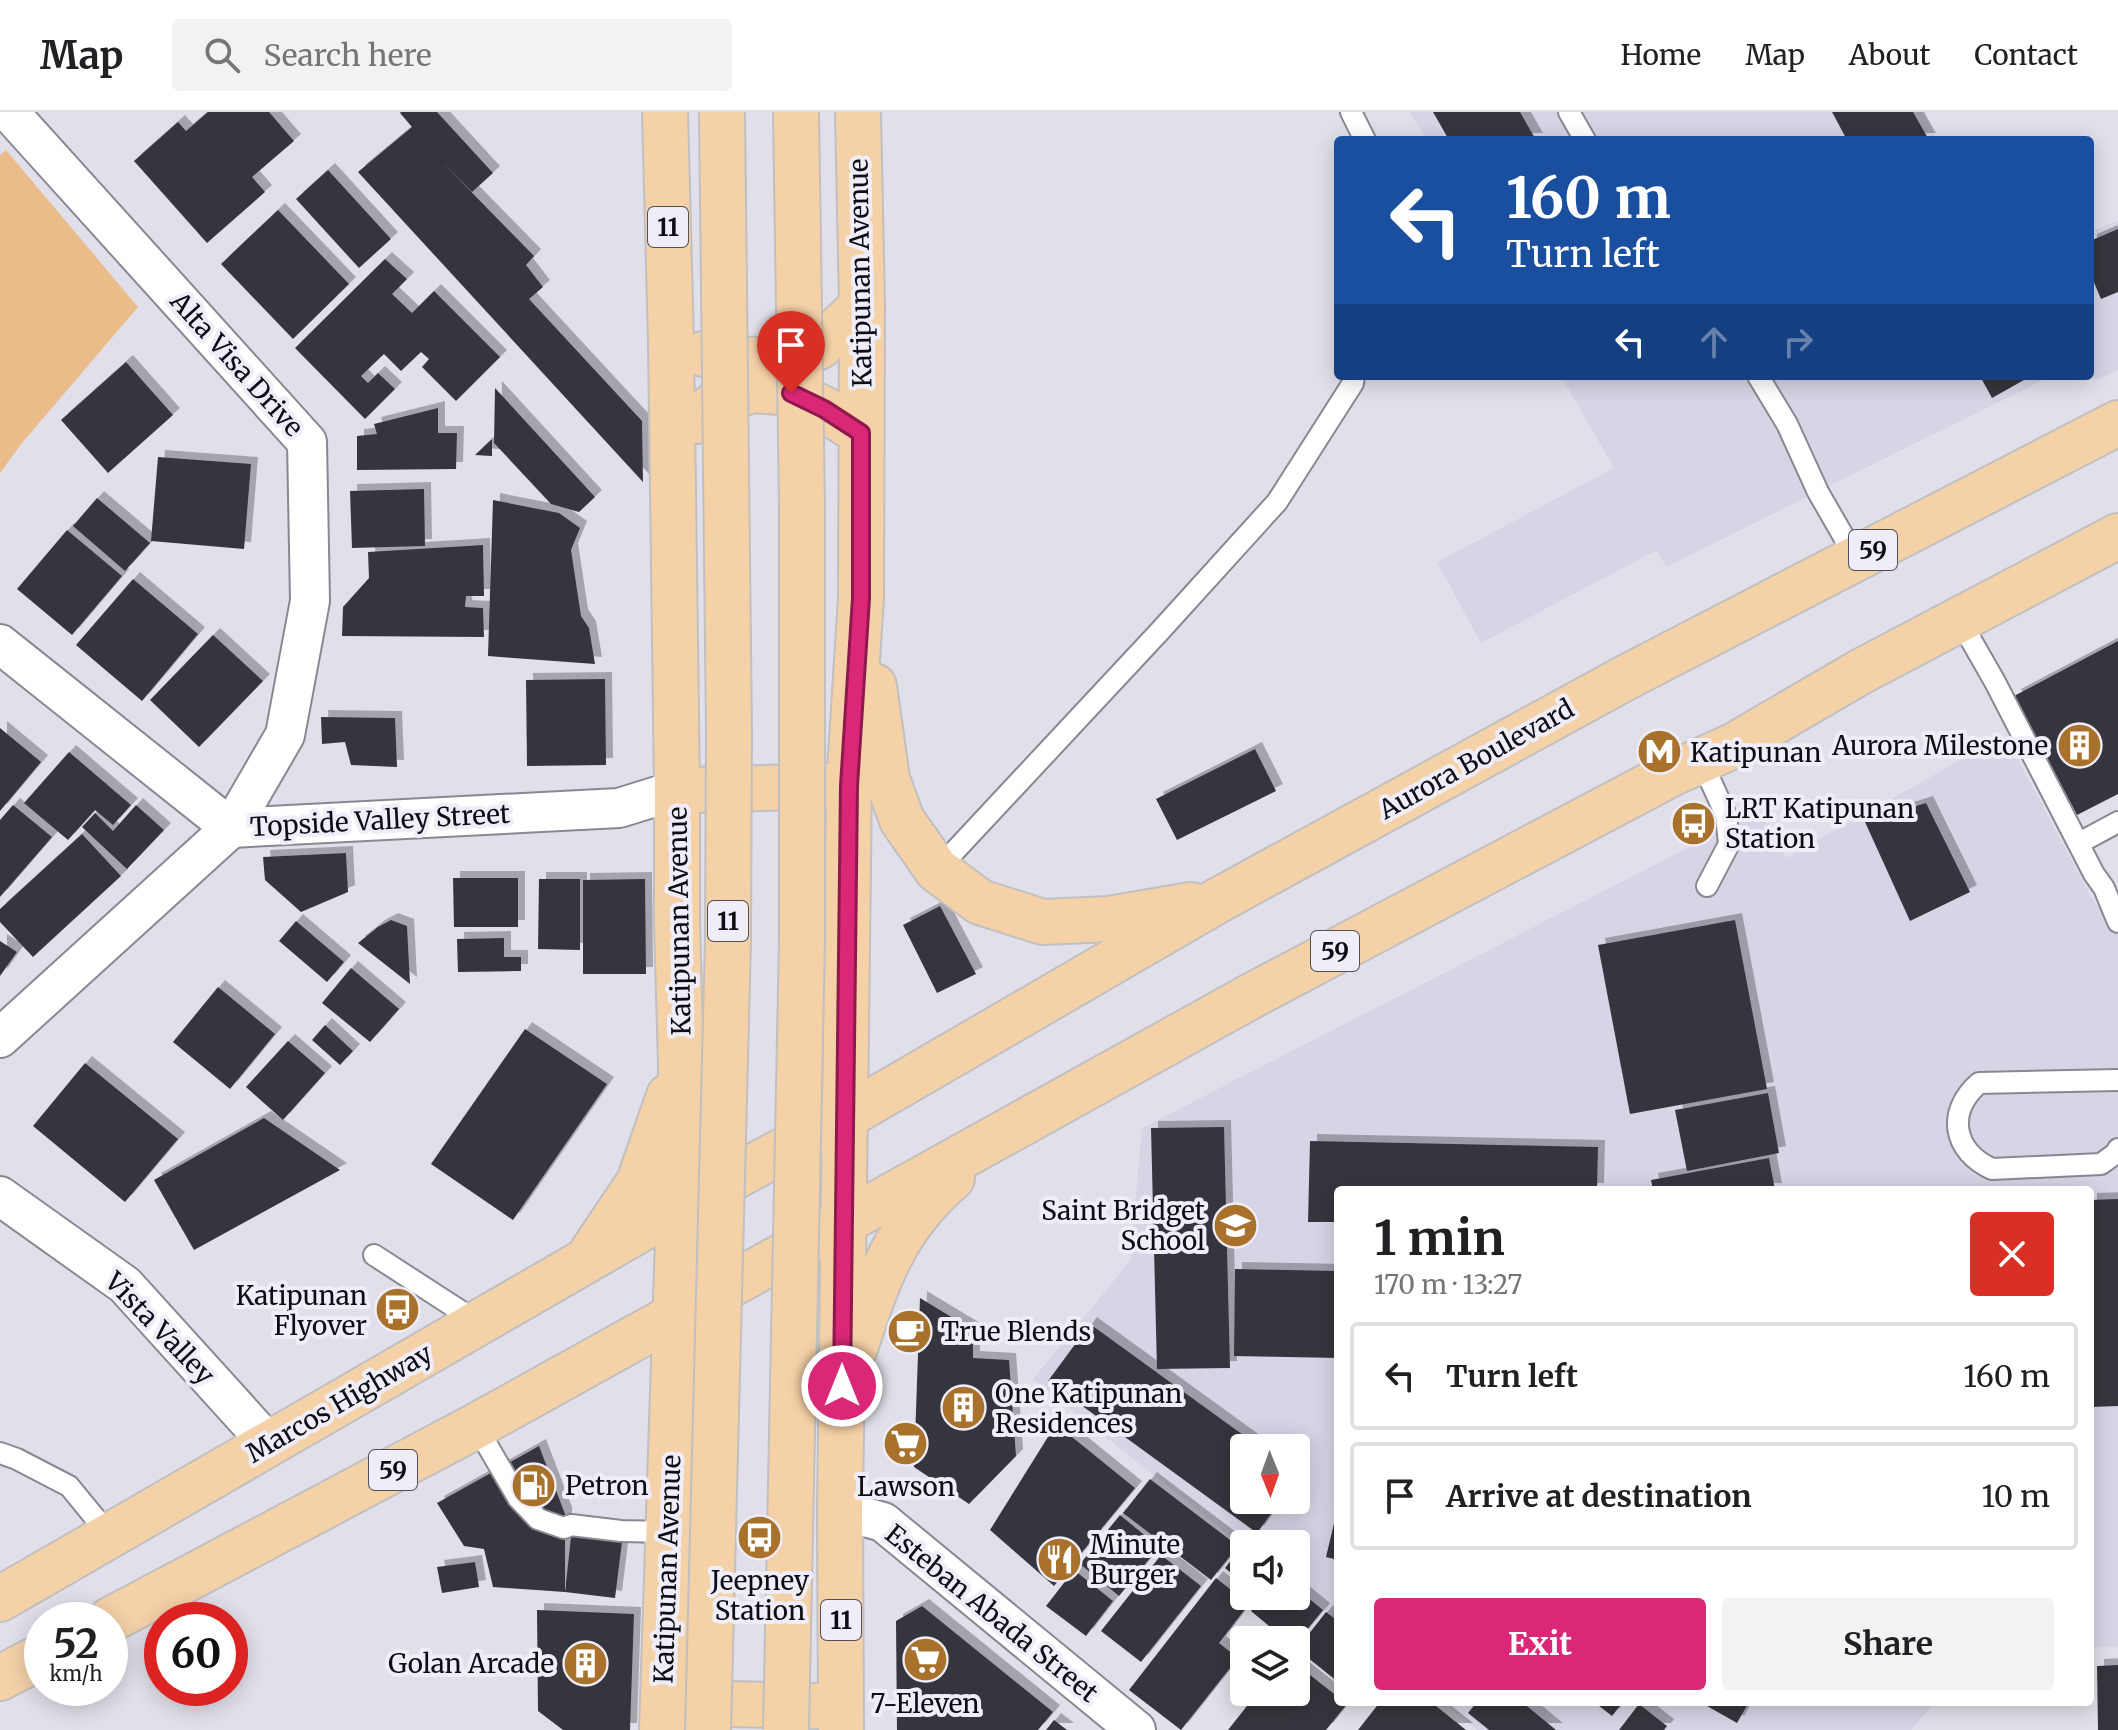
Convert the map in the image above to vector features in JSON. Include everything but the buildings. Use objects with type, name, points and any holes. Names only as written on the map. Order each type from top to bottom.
[{"type":"main road","name":"Katipunan Avenue","points":[[662,1717],[681,1064],[665,112]]},
{"type":"main road","name":"Katipunan Avenue","points":[[708,1730],[728,940],[729,703],[722,112]]},
{"type":"main road","name":"11","points":[[786,1730],[802,939],[802,507],[796,112]]},
{"type":"main road","name":"Katipunan Avenue","points":[[841,1718],[840,1510],[849,786],[861,598],[862,306],[858,112]]},
{"type":"main road","points":[[671,342],[703,354],[729,359],[760,360],[789,356],[819,347],[862,306]]},
{"type":"main road","points":[[672,462],[696,421],[719,400],[754,390],[791,393],[824,409],[861,433]]},
{"type":"main road","name":"Aurora Boulevard","points":[[845,1117],[1217,901],[1627,677],[2118,423]]},
{"type":"main road","name":"59","points":[[128,1610],[476,1426],[1255,994],[1671,774],[1735,745],[1860,672],[2118,536]]},
{"type":"main road","points":[[861,598],[887,779],[902,820],[937,870],[980,902],[1043,922],[1109,919],[1217,901]]},
{"type":"main road","points":[[677,790],[849,786]]},
{"type":"main road","points":[[585,1262],[639,1182],[681,1064]]},
{"type":"main road","name":"59","points":[[679,1207],[845,1117]]},
{"type":"main road","points":[[842,1386],[876,1284],[911,1220],[939,1189],[1002,1134]]},
{"type":"main road","name":"Marcos Highway","points":[[0,1599],[679,1207]]},
{"type":"main road","points":[[0,1678],[24,1665]]},
{"type":"main road","points":[[662,1717],[841,1718]]},
{"type":"street","name":"Alta Visa Drive","points":[[0,1038],[231,828],[285,735],[310,601],[307,442],[9,112]]},
{"type":"street","name":"Topside Valley Street","points":[[0,644],[231,828],[619,808],[677,790]]},
{"type":"street","name":"Vista Valley","points":[[0,1196],[125,1285],[269,1444]]},
{"type":"street","name":"Esteban Abada Street","points":[[840,1510],[883,1522],[1136,1730]]},
{"type":"lane","points":[[1351,112],[1363,136]]},
{"type":"lane","points":[[1569,112],[1583,136]]},
{"type":"lane","points":[[937,870],[1277,502],[1353,380]]},
{"type":"lane","points":[[1766,380],[1818,492],[1856,558]]},
{"type":"lane","points":[[1959,619],[2094,874],[2111,884],[2118,922]]},
{"type":"lane","points":[[1701,760],[1726,815],[1729,844],[1707,886]]},
{"type":"lane","points":[[2079,843],[2118,822]]},
{"type":"lane","points":[[2118,1080],[1979,1083],[1961,1104],[1958,1130],[1969,1155],[1992,1169],[2101,1164],[2118,1149]]},
{"type":"lane","points":[[374,1255],[479,1323]]},
{"type":"lane","points":[[476,1426],[518,1498],[538,1519],[564,1528],[571,1525],[621,1531],[669,1532]]},
{"type":"lane","points":[[0,1453],[69,1486],[110,1536]]},
{"type":"shaded area","points":[[1410,112],[1923,112],[1935,136],[1424,136]]},
{"type":"shaded area","points":[[6,150],[138,307],[0,473],[0,155]]},
{"type":"shaded area","points":[[2118,220],[2118,370],[2095,381],[2094,379],[2094,230]]},
{"type":"shaded area","points":[[1563,380],[2043,380],[1666,567],[1657,550],[1481,643],[1437,562],[1614,468]]},
{"type":"shaded area","name":"Saint Bridget School","points":[[2005,735],[2091,897],[2118,936],[2118,1647],[2094,1647],[2094,1186],[1334,1186],[1334,1618],[1310,1599],[1310,1530],[1230,1530],[1230,1536],[1033,1379],[1130,1261],[1142,1128],[1760,811],[1786,858]]},
{"type":"shaded area","points":[[1447,1706],[1932,1706],[1911,1730],[1477,1730]]},
{"type":"place","name":"Aurora Milestone","points":[[2079,745]]},
{"type":"place","name":"Katipunan","points":[[1659,752]]},
{"type":"place","name":"LRT Katipunan Station","points":[[1694,823]]},
{"type":"place","name":"Saint Bridget School","points":[[1236,1225]]},
{"type":"place","name":"Katipunan Flyover","points":[[398,1310]]},
{"type":"place","name":"True Blends","points":[[910,1331]]},
{"type":"place","name":"One Katipunan Residences","points":[[964,1408]]},
{"type":"place","name":"Lawson","points":[[906,1443]]},
{"type":"place","name":"Petron","points":[[534,1485]]},
{"type":"place","name":"Jeepney Station","points":[[760,1537]]},
{"type":"place","name":"Minute Burger","points":[[1059,1559]]},
{"type":"place","name":"7-Eleven","points":[[925,1660]]},
{"type":"place","name":"Golan Arcade","points":[[585,1663]]},
{"type":"route","points":[[791,393],[824,409],[861,433],[861,598],[849,786],[842,1386]]}]
